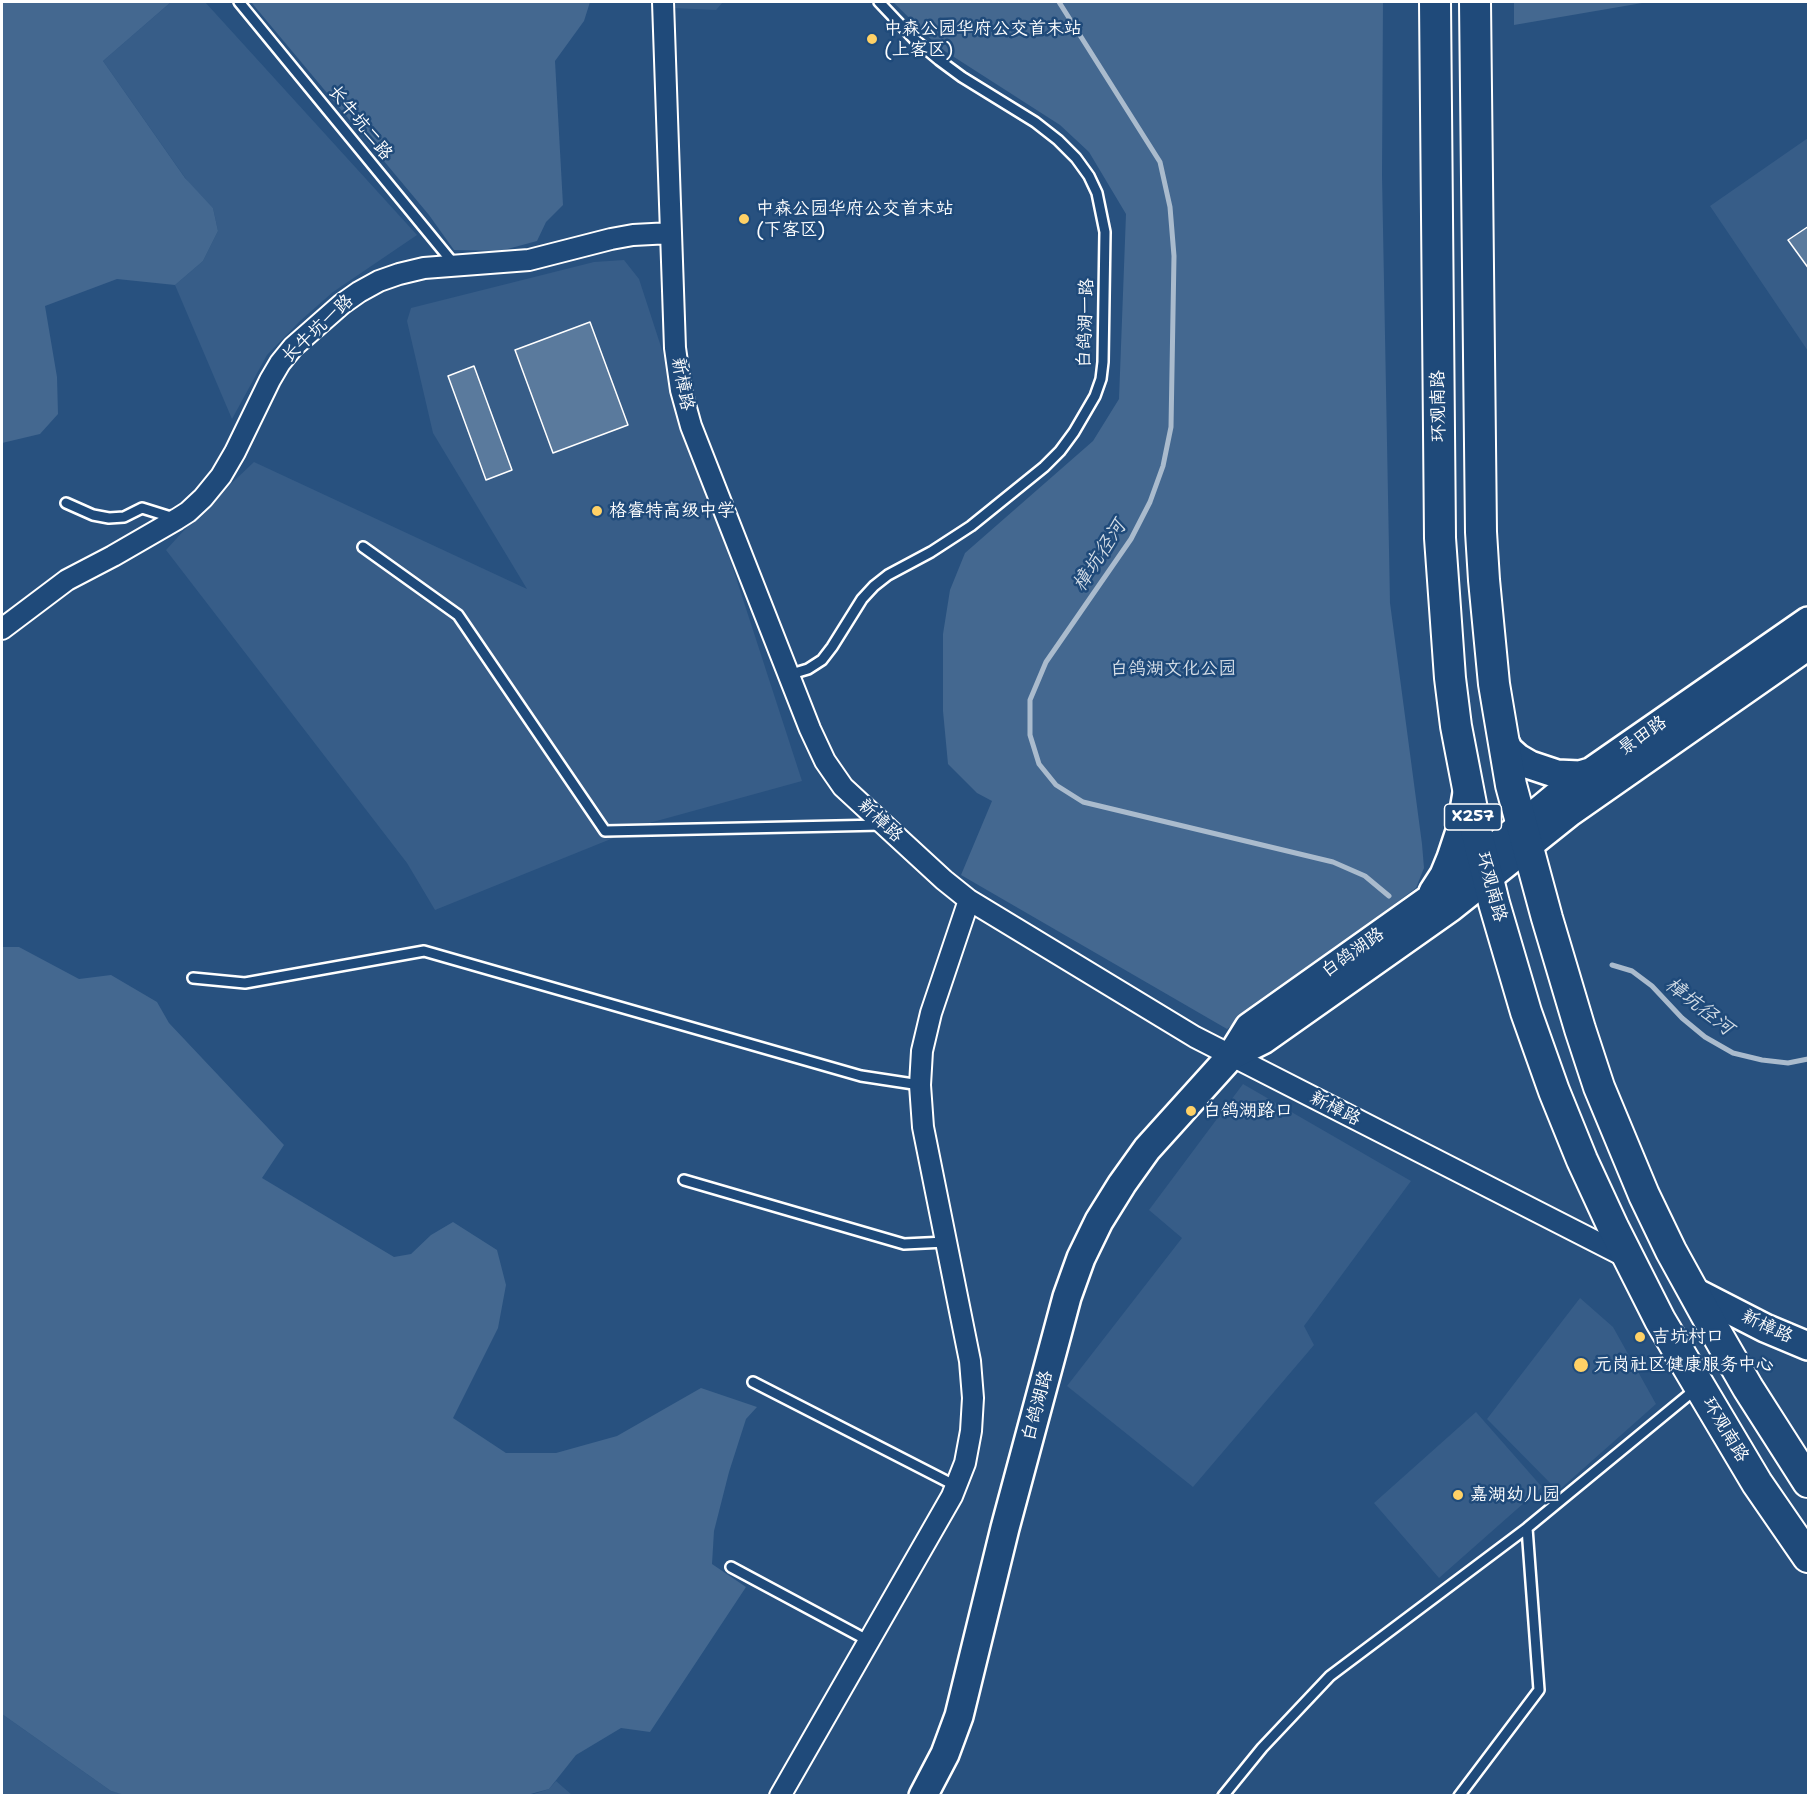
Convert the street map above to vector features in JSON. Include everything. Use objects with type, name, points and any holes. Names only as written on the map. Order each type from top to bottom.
[{"type":"main road","name":"环观南路","points":[[1435,2],[1440,538],[1450,678],[1456,726],[1467,789],[1486,868],[1527,1012],[1554,1091],[1582,1161],[1660,1320],[1757,1483],[1809,1557]]},
{"type":"main road","name":"X257","points":[[1475,2],[1481,532],[1488,629],[1511,784],[1560,962],[1599,1087],[1644,1196],[1671,1251],[1748,1388],[1809,1482]]},
{"type":"street","name":"新樟路","points":[[663,2],[675,348],[681,390],[691,426],[810,729],[825,761],[843,787],[944,880],[969,900],[1195,1037],[1628,1258]]},
{"type":"street","name":"长牛坑一路","points":[[2,629],[67,580],[177,519],[203,498],[221,476],[235,452],[280,363],[301,340],[359,292],[379,281],[424,268],[529,260],[611,239],[671,232]]},
{"type":"street","name":"景田路","points":[[1486,868],[1525,836],[1559,794],[1809,621]]},
{"type":"street","name":"景田路","points":[[1525,836],[1569,813],[1809,646]]},
{"type":"street","points":[[1503,739],[1518,758],[1537,768],[1570,775],[1591,772]]},
{"type":"street","points":[[1423,903],[1436,889],[1451,858],[1461,828],[1467,789]]},
{"type":"street","name":"白鸽湖路","points":[[923,1796],[945,1754],[959,1716],[1005,1528],[1067,1297],[1081,1258],[1099,1221],[1147,1149],[1231,1056],[1249,1027],[1452,883],[1486,868]]},
{"type":"street","name":"白鸽湖路","points":[[1231,1056],[1263,1040],[1450,908],[1486,868]]},
{"type":"street","points":[[780,1796],[952,1496],[965,1463],[971,1431],[973,1398],[970,1361],[923,1127],[920,1085],[922,1051],[931,1013],[969,900]]},
{"type":"street","name":"新樟路","points":[[1693,1291],[1765,1328],[1809,1346]]},
{"type":"lane","name":"长牛坑二路","points":[[239,2],[455,266]]},
{"type":"lane","name":"白鸽湖一路","points":[[789,675],[808,669],[822,660],[862,599],[874,586],[888,575],[931,552],[971,526],[1044,467],[1074,432],[1095,396],[1101,380],[1105,232],[1097,193],[1089,176],[1076,158],[1058,140],[1035,122],[962,77],[939,60],[914,39],[879,2]]},
{"type":"lane","points":[[66,503],[93,515],[109,518],[124,517],[142,508],[177,519]]},
{"type":"lane","points":[[363,547],[458,615],[605,831],[884,825]]},
{"type":"lane","points":[[193,978],[245,983],[424,951],[861,1076],[920,1085]]},
{"type":"lane","points":[[684,1180],[904,1244],[946,1242]]},
{"type":"lane","points":[[753,1382],[956,1486]]},
{"type":"lane","points":[[1223,1796],[1262,1748],[1330,1676],[1527,1528],[1699,1386]]},
{"type":"lane","points":[[1459,1796],[1539,1690],[1527,1528]]},
{"type":"lane","points":[[731,1567],[869,1641]]},
{"type":"shaded area","points":[[171,2],[205,2],[417,235],[333,292],[300,321],[267,355],[232,419],[175,285],[203,261],[218,231],[213,208],[188,182],[103,61]]},
{"type":"shaded area","points":[[672,2],[723,2],[716,10],[672,8]]},
{"type":"shaded area","points":[[1808,138],[1808,351],[1710,206]]},
{"type":"shaded area","points":[[624,260],[639,279],[802,781],[653,822],[435,910],[407,863],[166,550],[200,513],[254,462],[527,589],[433,433],[407,321],[411,308],[594,262]]},
{"type":"shaded area","points":[[1243,1084],[1411,1181],[1304,1326],[1314,1345],[1193,1487],[1067,1386],[1182,1238],[1149,1210]]},
{"type":"shaded area","name":"元岗社区健康服务中心","points":[[1580,1298],[1613,1327],[1656,1404],[1558,1491],[1487,1419]]},
{"type":"shaded area","name":"嘉湖幼儿园","points":[[1476,1412],[1542,1487],[1439,1578],[1374,1503]]},
{"type":"shaded area","points":[[2,1714],[111,1791],[128,1795],[2,1795]]},
{"type":"shaded area","points":[[556,1781],[572,1795],[527,1796],[549,1789]]},
{"type":"green space","points":[[2,2],[171,2],[103,61],[185,178],[213,208],[218,231],[203,261],[175,285],[117,279],[45,306],[57,377],[58,414],[40,434],[2,443]]},
{"type":"green space","points":[[251,2],[590,2],[584,21],[555,61],[563,205],[546,222],[537,241],[500,251],[454,250],[429,215]]},
{"type":"green space","name":"白鸽湖文化公园","points":[[893,2],[1383,2],[1382,175],[1390,603],[1424,868],[1416,888],[1227,1029],[961,875],[992,801],[977,793],[948,764],[943,711],[943,634],[950,590],[965,553],[1093,441],[1119,399],[1126,214],[1089,152],[1060,125],[940,48]]},
{"type":"green space","points":[[1514,2],[1648,2],[1514,25]]},
{"type":"green space","points":[[2,947],[19,947],[79,979],[111,975],[157,1002],[169,1023],[284,1145],[262,1178],[394,1257],[411,1254],[431,1235],[453,1222],[497,1250],[506,1285],[498,1328],[453,1418],[506,1453],[556,1453],[617,1436],[701,1388],[757,1407],[746,1419],[714,1531],[712,1564],[746,1587],[650,1732],[621,1728],[576,1755],[549,1789],[527,1795],[128,1796],[111,1791],[2,1714]]},
{"type":"building","points":[[1809,226],[1809,269],[1788,240]]},
{"type":"building","points":[[590,322],[628,425],[553,453],[515,350]]},
{"type":"building","points":[[474,366],[512,470],[486,480],[448,376]]},
{"type":"waterway","name":"樟坑径河","points":[[1059,2],[1160,162],[1170,207],[1174,256],[1171,427],[1163,466],[1150,502],[1131,539],[1046,662],[1030,700],[1030,735],[1039,764],[1056,785],[1083,802],[1333,862],[1365,876],[1389,896]]},
{"type":"waterway","name":"樟坑径河","points":[[1612,965],[1632,971],[1652,986],[1682,1018],[1705,1037],[1733,1053],[1788,1063],[1808,1059]]},
{"type":"place","name":"中森公园华府公交首末站 (上客区)","points":[[872,39]]},
{"type":"place","name":"中森公园华府公交首末站 (下客区)","points":[[744,219]]},
{"type":"place","name":"格睿特高级中学","points":[[597,511]]},
{"type":"place","name":"白鸽湖路口","points":[[1191,1111]]},
{"type":"place","name":"吉坑村口","points":[[1640,1337]]},
{"type":"place","name":"元岗社区健康服务中心","points":[[1581,1365]]},
{"type":"place","name":"嘉湖幼儿园","points":[[1458,1495]]}]
